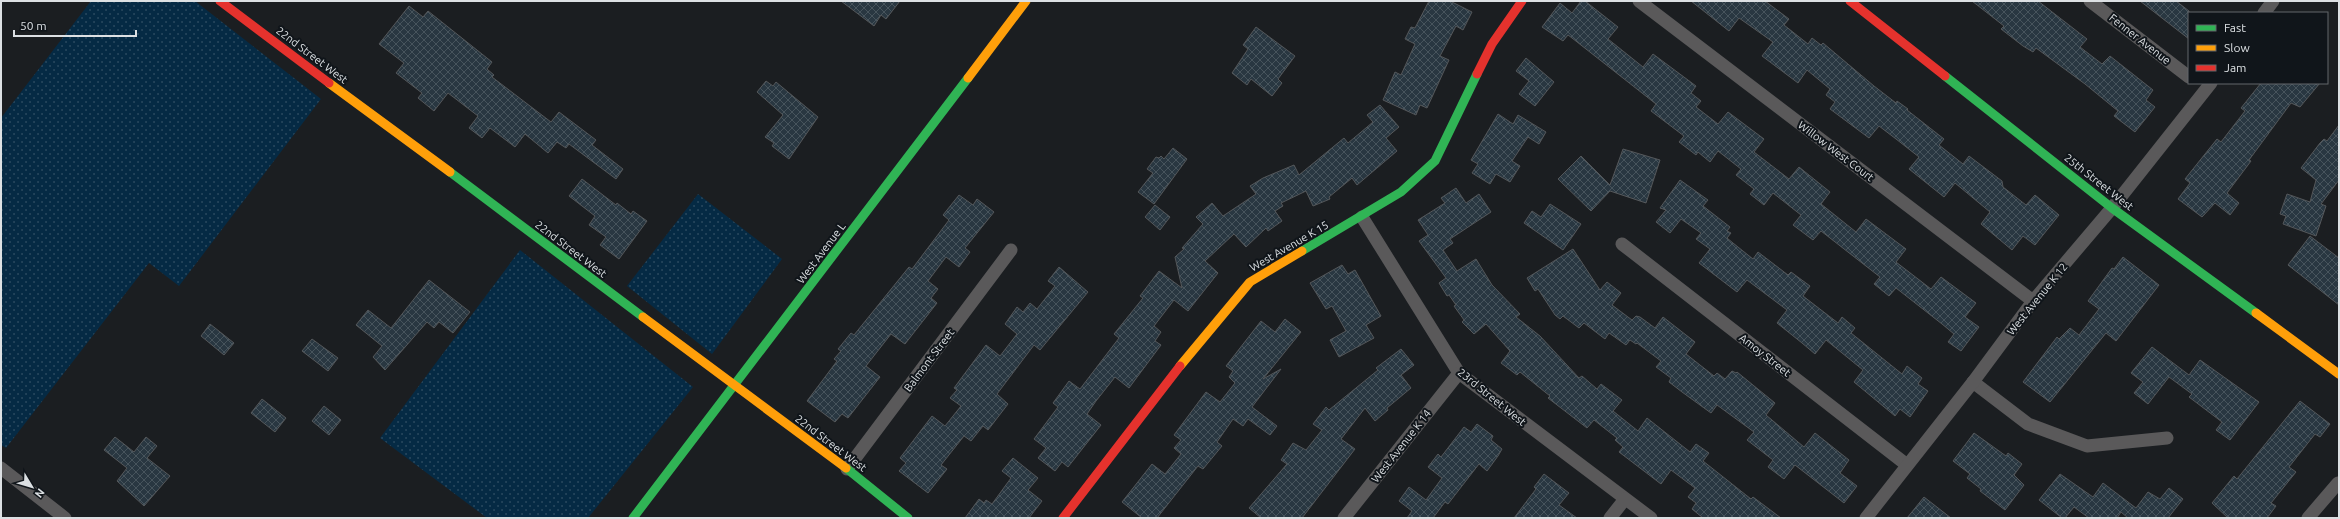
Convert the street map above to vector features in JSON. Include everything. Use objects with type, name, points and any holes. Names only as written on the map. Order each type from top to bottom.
[{"type":"street","name":"22nd Street West","points":[[220,1],[847,469],[908,518]]},
{"type":"street","name":"West Avenue L","points":[[633,518],[1026,1]]},
{"type":"street","name":"West Avenue K 15","points":[[1063,518],[1178,369],[1250,282],[1362,217],[1401,192],[1435,161],[1492,44],[1522,1]]},
{"type":"street","name":"Willow West Court","points":[[1639,1],[2033,301]]},
{"type":"street","name":"25th Street West","points":[[1850,1],[2112,208],[2339,374]]},
{"type":"street","name":"Fenner Avenue","points":[[2090,1],[2188,76]]},
{"type":"street","points":[[2265,12],[2273,1]]},
{"type":"street","name":"West Avenue K 12","points":[[1866,518],[1973,382],[2033,301],[2112,208],[2204,85]]},
{"type":"street","name":"23rd Street West","points":[[1362,217],[1459,373],[1651,518]]},
{"type":"street","name":"Amoy Street","points":[[1622,244],[1907,465]]},
{"type":"street","name":"Balmont Street","points":[[847,469],[1011,250]]},
{"type":"street","name":"West Avenue K 14","points":[[1344,518],[1459,373]]},
{"type":"street","points":[[1973,382],[2028,424],[2087,446],[2167,438]]},
{"type":"street","points":[[1,468],[65,518]]},
{"type":"street","points":[[2308,518],[2338,482]]},
{"type":"street","points":[[1610,518],[1625,499]]},
{"type":"shaded area","points":[[91,1],[195,1],[321,99],[179,286],[149,263],[6,448],[1,445],[1,118]]},
{"type":"shaded area","points":[[698,194],[782,259],[712,354],[627,286]]},
{"type":"shaded area","points":[[520,250],[693,387],[588,518],[487,518],[380,438]]},
{"type":"building","points":[[841,1],[900,1],[886,19],[881,15],[874,26]]},
{"type":"building","points":[[1429,1],[1450,1],[1472,12],[1463,30],[1456,26],[1440,56],[1449,60],[1427,108],[1420,105],[1416,115],[1383,100],[1395,72],[1401,75],[1415,44],[1405,39],[1411,27],[1415,28]]},
{"type":"building","points":[[1581,1],[1585,1],[1618,27],[1608,39],[1643,67],[1653,54],[1696,86],[1691,93],[1701,101],[1696,107],[1718,124],[1728,112],[1764,139],[1754,152],[1789,179],[1799,167],[1830,192],[1821,204],[1856,232],[1866,219],[1906,249],[1896,262],[1931,289],[1941,277],[1976,303],[1965,317],[1979,327],[1961,351],[1948,342],[1954,334],[1896,288],[1889,296],[1874,284],[1880,277],[1821,231],[1813,240],[1793,225],[1801,215],[1773,193],[1764,205],[1750,194],[1754,189],[1736,175],[1741,169],[1718,151],[1710,162],[1698,152],[1696,155],[1679,142],[1684,136],[1651,111],[1656,104],[1568,35],[1563,41],[1542,27],[1560,3],[1572,13]]},
{"type":"building","points":[[1691,1],[1765,1],[1789,19],[1784,25],[1808,44],[1812,38],[1821,45],[1823,43],[1874,86],[1896,103],[1897,101],[1908,109],[1907,110],[1944,139],[1939,145],[1963,164],[1969,156],[2002,181],[2003,187],[2026,205],[2035,195],[2059,215],[2035,245],[2023,236],[2012,250],[1981,224],[1990,212],[1955,183],[1944,197],[1909,169],[1919,157],[1896,139],[1879,126],[1869,138],[1830,109],[1835,102],[1826,95],[1830,89],[1807,70],[1798,83],[1762,56],[1773,42],[1739,18],[1729,31]]},
{"type":"building","points":[[1972,1],[2038,1],[2087,39],[2080,47],[2102,64],[2110,56],[2153,90],[2146,100],[2155,107],[2135,132],[2114,116],[2118,111],[2085,84],[2036,48],[2033,52],[2023,46],[2001,29],[2004,26]]},
{"type":"building","points":[[2140,1],[2176,1],[2189,11],[2188,38]]},
{"type":"building","points":[[409,6],[423,17],[428,11],[492,62],[487,69],[494,75],[492,77],[551,122],[559,112],[596,140],[592,145],[623,169],[616,179],[569,144],[566,148],[557,142],[548,153],[525,134],[515,147],[490,128],[482,138],[469,128],[478,116],[448,93],[434,111],[418,98],[422,93],[396,73],[404,63],[379,44]]},
{"type":"building","points":[[1256,27],[1295,56],[1278,79],[1282,83],[1272,96],[1251,79],[1247,85],[1232,73],[1248,49],[1243,45]]},
{"type":"building","points":[[1526,58],[1554,82],[1535,106],[1519,94],[1529,81],[1516,71]]},
{"type":"building","points":[[766,81],[773,86],[776,82],[818,117],[789,159],[772,146],[774,143],[765,137],[783,115],[757,92]]},
{"type":"building","points":[[2260,84],[2319,84],[2300,107],[2291,103],[2249,160],[2251,161],[2227,193],[2239,203],[2230,215],[2215,203],[2202,217],[2178,199],[2190,183],[2185,179],[2217,139],[2221,142],[2245,111],[2241,108]]},
{"type":"building","points":[[1380,105],[1399,127],[1386,138],[1397,151],[1357,185],[1352,178],[1329,197],[1330,199],[1313,206],[1306,191],[1281,203],[1283,206],[1275,211],[1282,221],[1268,231],[1266,228],[1246,247],[1234,234],[1205,261],[1218,273],[1188,311],[1174,300],[1154,326],[1161,332],[1155,341],[1161,345],[1129,388],[1115,377],[1096,401],[1087,414],[1101,425],[1068,467],[1062,462],[1055,471],[1038,458],[1046,448],[1034,439],[1058,407],[1053,403],[1069,381],[1080,389],[1119,338],[1114,334],[1143,298],[1140,296],[1159,271],[1182,288],[1175,257],[1184,249],[1182,248],[1203,224],[1196,217],[1212,203],[1223,216],[1256,194],[1250,186],[1263,178],[1294,165],[1299,175],[1344,138],[1348,143],[1373,122],[1367,115]]},
{"type":"building","points":[[1498,114],[1513,124],[1518,115],[1546,132],[1539,144],[1528,137],[1512,161],[1520,166],[1510,182],[1496,174],[1490,184],[1472,173],[1478,164],[1471,160]]},
{"type":"building","points":[[2339,125],[2339,180],[2321,204],[2326,206],[2316,236],[2283,224],[2286,216],[2280,214],[2287,194],[2310,202],[2316,180],[2301,168],[2320,143],[2324,139],[2327,141]]},
{"type":"building","points":[[1173,148],[1187,159],[1154,204],[1138,192],[1153,173],[1147,169],[1156,157],[1159,158],[1161,156],[1164,159]]},
{"type":"building","points":[[1623,149],[1660,160],[1646,203],[1610,191],[1591,211],[1558,179],[1581,156],[1610,185]]},
{"type":"building","points":[[582,179],[616,205],[617,203],[631,214],[633,211],[647,221],[619,259],[600,245],[606,237],[589,225],[595,216],[569,196]]},
{"type":"building","points":[[1680,180],[1708,200],[1703,206],[1730,227],[1727,231],[1731,233],[1727,238],[1733,243],[1753,259],[1758,252],[1788,275],[1791,272],[1810,286],[1803,296],[1838,323],[1842,317],[1855,328],[1851,333],[1902,374],[1907,366],[1922,378],[1918,384],[1928,391],[1910,417],[1900,409],[1895,416],[1854,382],[1863,370],[1826,340],[1815,354],[1777,323],[1787,310],[1747,280],[1737,292],[1699,263],[1710,249],[1696,239],[1701,233],[1681,219],[1670,233],[1656,222],[1666,210],[1660,208]]},
{"type":"building","points":[[1456,188],[1466,203],[1479,194],[1491,212],[1450,239],[1453,243],[1443,250],[1457,271],[1476,259],[1492,285],[1520,314],[1516,317],[1540,336],[1579,378],[1582,376],[1597,389],[1601,384],[1622,400],[1613,411],[1638,431],[1647,418],[1690,452],[1696,444],[1709,453],[1703,461],[1751,499],[1753,497],[1781,518],[1703,518],[1692,509],[1696,503],[1688,497],[1695,488],[1671,470],[1661,484],[1619,452],[1623,447],[1615,440],[1617,438],[1594,420],[1587,428],[1548,398],[1550,396],[1520,372],[1517,375],[1501,363],[1510,351],[1486,324],[1474,334],[1462,322],[1464,320],[1454,306],[1456,305],[1449,295],[1447,296],[1439,283],[1446,278],[1419,241],[1428,235],[1418,220],[1445,203],[1441,198]]},
{"type":"building","points":[[959,195],[973,205],[977,199],[994,212],[965,248],[970,252],[959,267],[946,257],[928,281],[938,289],[931,298],[937,303],[905,344],[891,334],[866,366],[880,377],[848,418],[842,414],[835,422],[807,401],[837,361],[834,359],[841,351],[838,349],[851,333],[854,335],[909,267],[912,269],[949,220],[943,215]]},
{"type":"building","points":[[1550,204],[1581,224],[1563,250],[1524,223],[1532,211],[1541,217]]},
{"type":"building","points":[[1155,205],[1170,217],[1160,230],[1145,217]]},
{"type":"building","points":[[2310,236],[2339,258],[2339,305],[2288,265]]},
{"type":"building","points":[[1573,249],[1600,290],[1607,282],[1621,293],[1612,305],[1632,320],[1636,316],[1640,317],[1655,328],[1663,317],[1695,342],[1686,354],[1714,376],[1717,373],[1725,379],[1732,371],[1737,372],[1775,403],[1766,415],[1804,447],[1815,433],[1849,460],[1840,473],[1857,486],[1844,503],[1795,465],[1784,479],[1768,467],[1773,460],[1747,440],[1754,432],[1717,405],[1711,413],[1682,392],[1669,382],[1671,378],[1656,367],[1661,361],[1637,343],[1636,344],[1630,340],[1626,345],[1609,333],[1605,339],[1584,323],[1579,328],[1563,316],[1560,319],[1555,315],[1538,289],[1535,291],[1527,278]]},
{"type":"building","points":[[2123,257],[2159,285],[2116,341],[2106,333],[2050,402],[2023,382],[2057,337],[2059,339],[2070,328],[2079,335],[2099,309],[2088,301],[2112,268],[2114,269]]},
{"type":"building","points":[[1342,265],[1348,274],[1355,270],[1381,316],[1366,325],[1374,338],[1339,357],[1330,340],[1346,331],[1332,306],[1326,309],[1310,283]]},
{"type":"building","points":[[1059,267],[1088,292],[1040,350],[1034,345],[997,394],[1008,404],[988,430],[983,426],[971,441],[964,436],[941,465],[947,469],[928,493],[899,471],[906,463],[900,458],[932,416],[945,426],[961,406],[950,398],[957,390],[954,388],[986,345],[1000,356],[1017,334],[1005,324],[1017,307],[1023,312],[1030,303],[1037,309],[1055,286],[1048,281]]},
{"type":"building","points":[[429,280],[470,312],[453,333],[439,322],[434,328],[427,322],[385,370],[373,357],[382,346],[356,325],[368,310],[391,328]]},
{"type":"building","points":[[1285,319],[1301,332],[1263,379],[1281,369],[1252,407],[1277,426],[1270,435],[1248,419],[1243,426],[1233,419],[1217,442],[1222,446],[1203,469],[1198,466],[1157,518],[1142,518],[1122,502],[1152,464],[1165,474],[1181,454],[1174,448],[1181,440],[1174,435],[1206,392],[1220,402],[1235,383],[1229,377],[1233,371],[1226,366],[1261,321],[1275,332]]},
{"type":"building","points":[[210,324],[234,343],[224,355],[201,336]]},
{"type":"building","points":[[312,339],[338,358],[328,371],[302,351]]},
{"type":"building","points":[[2152,347],[2189,375],[2200,360],[2259,402],[2230,440],[2216,430],[2222,422],[2189,397],[2192,394],[2169,377],[2148,404],[2134,393],[2143,382],[2131,373]]},
{"type":"building","points":[[1401,349],[1414,365],[1401,375],[1411,388],[1387,408],[1388,410],[1375,421],[1365,408],[1341,439],[1355,449],[1302,518],[1261,518],[1249,508],[1287,464],[1281,460],[1293,443],[1306,450],[1322,430],[1313,424],[1326,407],[1329,410],[1378,370],[1376,368]]},
{"type":"building","points":[[262,399],[286,418],[275,432],[251,413]]},
{"type":"building","points":[[2300,401],[2330,424],[2320,437],[2315,434],[2289,467],[2296,472],[2271,503],[2276,506],[2267,518],[2228,518],[2212,503],[2234,476],[2237,479]]},
{"type":"building","points":[[324,406],[341,420],[329,435],[312,421]]},
{"type":"building","points":[[1477,424],[1493,436],[1491,440],[1502,449],[1487,471],[1479,464],[1448,504],[1445,502],[1433,518],[1407,518],[1412,511],[1399,501],[1409,487],[1426,500],[1442,478],[1428,467],[1438,454],[1441,457],[1464,427],[1471,432]]},
{"type":"building","points":[[1974,433],[2006,456],[2008,453],[2022,464],[2014,475],[2024,485],[2005,510],[1980,491],[1981,489],[1967,478],[1970,474],[1953,461]]},
{"type":"building","points":[[115,437],[134,452],[146,437],[157,446],[147,458],[170,476],[144,506],[117,481],[127,468],[104,450]]},
{"type":"building","points":[[1013,458],[1038,478],[1028,490],[1042,501],[1029,518],[965,518],[979,499],[984,503],[986,500],[992,504],[1011,478],[1002,471]]},
{"type":"building","points":[[1544,474],[1569,493],[1559,505],[1577,518],[1514,518],[1536,489],[1534,487]]},
{"type":"building","points":[[2060,474],[2093,497],[2103,483],[2136,508],[2148,492],[2160,499],[2169,488],[2183,499],[2168,518],[2128,518],[2121,512],[2117,518],[2089,518],[2074,507],[2065,518],[2062,518],[2039,500]]},
{"type":"building","points":[[1924,497],[1951,518],[1907,518]]},
{"type":"traffic: fast","points":[[1302,251],[1401,192],[1435,161],[1477,74]]},
{"type":"traffic: fast","points":[[1945,76],[2112,208],[2256,313]]},
{"type":"traffic: fast","points":[[633,518],[968,78]]},
{"type":"traffic: fast","points":[[450,172],[643,317]]},
{"type":"traffic: fast","points":[[846,468],[908,518]]},
{"type":"traffic: slow","points":[[968,78],[1026,1]]},
{"type":"traffic: slow","points":[[329,83],[450,172]]},
{"type":"traffic: slow","points":[[1180,366],[1250,282],[1302,251]]},
{"type":"traffic: slow","points":[[2256,313],[2339,374]]},
{"type":"traffic: slow","points":[[643,317],[846,468]]},
{"type":"traffic: jam","points":[[220,1],[329,83]]},
{"type":"traffic: jam","points":[[1477,74],[1492,44],[1522,1]]},
{"type":"traffic: jam","points":[[1850,1],[1945,76]]},
{"type":"traffic: jam","points":[[1063,518],[1180,366]]}]
